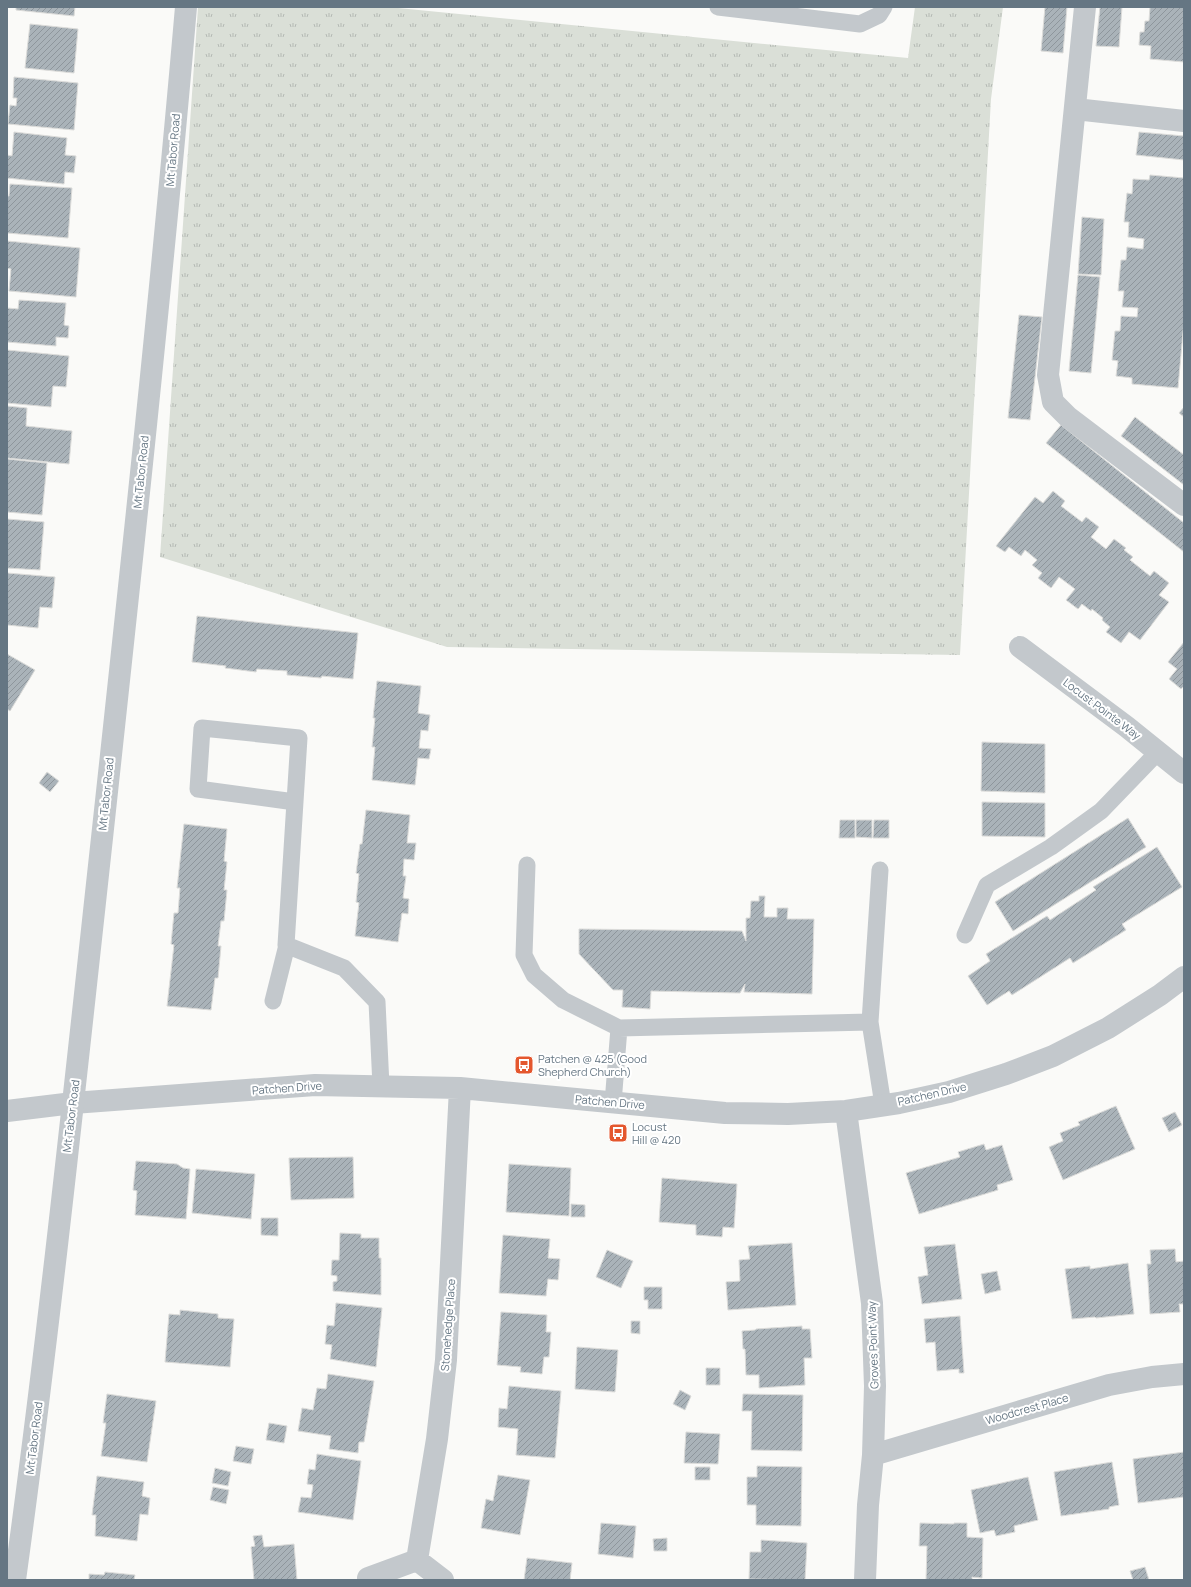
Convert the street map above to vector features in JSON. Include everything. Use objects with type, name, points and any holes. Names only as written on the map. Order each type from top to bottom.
[{"type":"street","name":"Mt Tabor Road","points":[[13,1572],[30,1475],[73,1103],[146,427],[186,7]]},
{"type":"street","points":[[1085,7],[1048,375],[1053,402],[1068,417],[1184,505]]},
{"type":"street","points":[[1075,109],[1184,121]]},
{"type":"street","name":"Locust Pointe Way","points":[[1020,647],[1184,773]]},
{"type":"street","name":"Patchen Drive","points":[[7,1111],[73,1103],[315,1085],[460,1088],[725,1113],[788,1114],[846,1111],[949,1092],[1006,1074],[1053,1056],[1108,1028],[1160,995],[1184,977]]},
{"type":"street","name":"Stonehedge Place","points":[[417,1560],[437,1439],[446,1360],[460,1088]]},
{"type":"street","name":"Groves Point Way","points":[[846,1111],[872,1303],[875,1386],[873,1455],[868,1505],[865,1580]]},
{"type":"street","name":"Woodcrest Place","points":[[873,1455],[1109,1385],[1152,1377],[1184,1374]]},
{"type":"street","points":[[368,1578],[417,1560],[443,1580]]},
{"type":"lane","points":[[718,7],[860,24],[879,14],[884,7]]},
{"type":"lane","points":[[273,1000],[287,946],[299,738],[202,728],[198,789],[295,802]]},
{"type":"lane","points":[[965,935],[987,885],[1051,848],[1101,810],[1158,752]]},
{"type":"lane","points":[[527,865],[524,955],[534,975],[563,1000],[619,1028],[870,1022]]},
{"type":"lane","points":[[880,870],[870,1022],[883,1105]]},
{"type":"lane","points":[[287,946],[344,968],[377,1002],[381,1086]]},
{"type":"lane","points":[[614,1103],[619,1028]]},
{"type":"green space","points":[[198,7],[388,7],[908,58],[915,7],[1003,7],[991,99],[960,655],[447,647],[160,557]]},
{"type":"building","points":[[16,7],[75,7],[74,16],[16,10]]},
{"type":"building","points":[[1045,7],[1067,7],[1063,53],[1041,51]]},
{"type":"building","points":[[1100,7],[1122,7],[1119,47],[1096,46]]},
{"type":"building","points":[[1150,7],[1184,7],[1184,62],[1150,59],[1151,46],[1139,45],[1140,32],[1144,32],[1145,21],[1149,21]]},
{"type":"building","points":[[30,24],[78,29],[74,73],[25,68]]},
{"type":"building","points":[[14,77],[78,83],[74,130],[8,124],[10,105],[16,106],[17,98],[13,98]]},
{"type":"building","points":[[14,132],[67,138],[65,155],[76,156],[74,173],[65,172],[64,184],[7,178],[7,155],[12,156]]},
{"type":"building","points":[[1139,132],[1184,136],[1184,160],[1136,155]]},
{"type":"building","points":[[1150,175],[1184,178],[1184,321],[1178,388],[1132,384],[1132,378],[1116,376],[1118,361],[1112,360],[1115,331],[1120,331],[1121,316],[1137,317],[1138,308],[1122,307],[1124,291],[1118,291],[1121,260],[1126,260],[1127,247],[1143,249],[1144,239],[1128,237],[1129,222],[1124,222],[1127,193],[1132,194],[1133,179],[1149,180]]},
{"type":"building","points":[[10,184],[72,188],[68,238],[7,233],[7,196],[9,196]]},
{"type":"building","points":[[1082,217],[1104,219],[1101,275],[1078,274]]},
{"type":"building","points":[[7,241],[80,248],[76,297],[9,291],[11,269],[7,268]]},
{"type":"building","points":[[1078,275],[1100,277],[1091,373],[1069,371]]},
{"type":"building","points":[[19,300],[66,303],[64,325],[69,326],[68,338],[56,337],[56,346],[7,342],[7,308],[18,309]]},
{"type":"building","points":[[1019,315],[1042,317],[1030,420],[1008,418]]},
{"type":"building","points":[[7,350],[69,356],[66,387],[53,386],[51,407],[7,403]]},
{"type":"building","points":[[7,406],[27,408],[26,426],[72,431],[69,464],[7,458]]},
{"type":"building","points":[[1184,407],[1184,417],[1179,413]]},
{"type":"building","points":[[1135,417],[1184,455],[1184,485],[1121,436]]},
{"type":"building","points":[[1061,425],[1184,523],[1184,552],[1046,443]]},
{"type":"building","points":[[7,459],[47,463],[42,515],[7,512]]},
{"type":"building","points":[[1053,491],[1065,501],[1061,506],[1082,522],[1086,517],[1099,527],[1091,537],[1106,549],[1114,539],[1126,548],[1124,550],[1133,557],[1130,560],[1150,576],[1154,571],[1169,583],[1159,595],[1169,602],[1140,640],[1129,632],[1121,643],[1106,632],[1110,627],[1102,620],[1103,618],[1092,609],[1091,611],[1082,604],[1078,609],[1066,600],[1075,589],[1059,577],[1051,588],[1038,578],[1042,573],[1032,565],[1037,560],[1025,550],[1021,556],[1009,547],[1005,552],[996,546],[1035,497],[1043,503]]},
{"type":"building","points":[[7,519],[44,522],[40,570],[7,568]]},
{"type":"building","points":[[7,573],[55,577],[52,608],[40,607],[38,628],[7,625]]},
{"type":"building","points":[[197,616],[358,633],[353,679],[287,675],[287,671],[257,669],[256,672],[225,668],[226,666],[192,662]]},
{"type":"building","points":[[1184,642],[1184,686],[1181,689],[1169,679],[1177,669],[1168,662]]},
{"type":"building","points":[[7,654],[35,670],[10,711],[7,709]]},
{"type":"building","points":[[377,681],[421,686],[418,713],[430,715],[428,731],[421,730],[419,748],[431,749],[429,759],[418,758],[415,785],[372,780],[375,747],[372,747],[375,718],[373,718]]},
{"type":"building","points":[[982,742],[1045,744],[1045,793],[981,791]]},
{"type":"building","points":[[47,772],[59,781],[50,792],[39,783]]},
{"type":"building","points":[[982,802],[1045,803],[1045,837],[982,836]]},
{"type":"building","points":[[366,810],[410,815],[407,843],[416,843],[414,860],[404,859],[403,876],[406,876],[403,898],[409,899],[408,914],[402,913],[398,942],[355,936],[359,903],[356,902],[359,874],[356,873],[360,844],[362,844]]},
{"type":"building","points":[[1128,818],[1146,847],[1013,931],[995,902]]},
{"type":"building","points":[[840,820],[855,820],[855,838],[839,838]]},
{"type":"building","points":[[856,820],[872,820],[872,838],[856,837]]},
{"type":"building","points":[[874,820],[889,820],[889,838],[873,838]]},
{"type":"building","points":[[184,824],[227,829],[224,861],[227,862],[224,890],[227,890],[224,921],[221,921],[218,946],[221,946],[218,978],[215,978],[211,1010],[167,1006],[174,945],[171,944],[174,913],[178,913],[180,888],[177,888]]},
{"type":"building","points":[[1157,847],[1182,887],[1122,924],[1126,930],[1073,963],[1070,958],[1012,995],[1009,991],[987,1005],[968,976],[990,961],[986,954],[1047,916],[1050,920],[1096,890],[1093,887]]},
{"type":"building","points":[[759,896],[765,896],[764,917],[777,917],[777,908],[788,908],[787,919],[814,919],[812,994],[744,992],[745,984],[740,993],[651,991],[650,1009],[622,1007],[623,990],[613,990],[579,954],[579,929],[742,931],[746,941],[746,918],[750,918],[751,901],[759,901]]},
{"type":"building","points":[[1116,1106],[1135,1149],[1063,1180],[1049,1147],[1063,1141],[1060,1133],[1080,1125],[1078,1122]]},
{"type":"building","points":[[1175,1112],[1182,1125],[1169,1132],[1162,1118]]},
{"type":"building","points":[[984,1144],[986,1150],[1002,1145],[1013,1180],[997,1185],[998,1190],[919,1214],[906,1173],[960,1157],[958,1152]]},
{"type":"building","points":[[353,1157],[354,1198],[291,1200],[289,1158]]},
{"type":"building","points":[[136,1161],[177,1164],[183,1168],[190,1169],[186,1219],[135,1215],[137,1191],[133,1190]]},
{"type":"building","points":[[509,1164],[571,1168],[569,1216],[506,1212]]},
{"type":"building","points":[[196,1169],[255,1174],[251,1219],[192,1213]]},
{"type":"building","points":[[662,1178],[737,1184],[734,1228],[723,1227],[722,1237],[696,1235],[696,1225],[659,1222]]},
{"type":"building","points":[[571,1204],[585,1205],[585,1217],[571,1217]]},
{"type":"building","points":[[261,1218],[278,1218],[278,1236],[261,1235]]},
{"type":"building","points":[[340,1233],[361,1234],[361,1238],[379,1238],[379,1258],[381,1258],[381,1295],[333,1291],[333,1282],[337,1281],[337,1276],[331,1275],[332,1260],[339,1260]]},
{"type":"building","points":[[503,1235],[550,1239],[548,1258],[560,1259],[558,1280],[548,1279],[546,1296],[499,1293]]},
{"type":"building","points":[[792,1243],[796,1305],[728,1310],[726,1282],[740,1281],[739,1260],[750,1259],[748,1246]]},
{"type":"building","points":[[955,1244],[962,1299],[922,1304],[918,1277],[928,1275],[924,1247]]},
{"type":"building","points":[[1175,1249],[1176,1262],[1184,1261],[1184,1304],[1179,1304],[1180,1312],[1150,1314],[1147,1264],[1151,1264],[1150,1250]]},
{"type":"building","points":[[607,1250],[633,1261],[621,1288],[596,1277]]},
{"type":"building","points":[[1128,1263],[1134,1314],[1072,1319],[1065,1269],[1090,1266],[1090,1269]]},
{"type":"building","points":[[997,1271],[1001,1290],[985,1294],[981,1274]]},
{"type":"building","points":[[644,1287],[662,1287],[662,1309],[648,1309],[648,1300],[644,1300]]},
{"type":"building","points":[[336,1303],[382,1308],[376,1367],[330,1359],[332,1345],[325,1344],[327,1325],[334,1326]]},
{"type":"building","points":[[180,1310],[218,1314],[218,1318],[234,1319],[230,1367],[165,1362],[169,1314],[180,1315]]},
{"type":"building","points":[[501,1312],[547,1315],[546,1332],[551,1332],[549,1357],[544,1357],[542,1374],[520,1372],[521,1367],[497,1365]]},
{"type":"building","points":[[960,1316],[964,1373],[959,1373],[959,1369],[937,1371],[935,1342],[926,1343],[924,1319]]},
{"type":"building","points":[[631,1321],[640,1321],[640,1334],[631,1333]]},
{"type":"building","points":[[802,1326],[802,1329],[810,1329],[812,1358],[804,1358],[805,1385],[759,1388],[759,1375],[746,1375],[745,1349],[743,1349],[742,1331]]},
{"type":"building","points":[[577,1347],[618,1350],[615,1392],[575,1389]]},
{"type":"building","points":[[706,1368],[720,1368],[720,1385],[706,1385]]},
{"type":"building","points":[[328,1374],[374,1381],[364,1442],[359,1442],[358,1453],[329,1449],[331,1436],[298,1431],[302,1408],[313,1410],[317,1388],[326,1389]]},
{"type":"building","points":[[509,1386],[561,1391],[555,1458],[516,1455],[518,1429],[498,1427],[499,1408],[507,1409]]},
{"type":"building","points":[[680,1390],[691,1396],[685,1410],[673,1404]]},
{"type":"building","points":[[107,1394],[156,1401],[147,1462],[101,1456],[106,1423],[103,1423]]},
{"type":"building","points":[[743,1394],[803,1395],[802,1451],[751,1450],[752,1411],[742,1411]]},
{"type":"building","points":[[269,1423],[287,1426],[284,1443],[266,1440]]},
{"type":"building","points":[[686,1432],[720,1434],[718,1464],[684,1463]]},
{"type":"building","points":[[236,1446],[254,1449],[251,1464],[233,1461]]},
{"type":"building","points":[[1184,1452],[1184,1497],[1138,1503],[1133,1459]]},
{"type":"building","points":[[317,1454],[361,1461],[353,1520],[298,1512],[301,1497],[311,1498],[313,1485],[307,1484],[309,1469],[315,1470]]},
{"type":"building","points":[[1112,1462],[1119,1505],[1109,1507],[1109,1509],[1061,1516],[1054,1472]]},
{"type":"building","points":[[757,1466],[802,1467],[801,1526],[756,1525],[756,1505],[747,1505],[747,1477],[757,1477]]},
{"type":"building","points":[[695,1467],[710,1467],[710,1480],[695,1480]]},
{"type":"building","points":[[215,1468],[231,1472],[228,1486],[212,1483]]},
{"type":"building","points":[[498,1475],[530,1480],[520,1535],[481,1528],[486,1499],[493,1501]]},
{"type":"building","points":[[97,1476],[144,1482],[142,1496],[150,1498],[148,1515],[140,1514],[137,1541],[95,1536],[96,1515],[92,1515]]},
{"type":"building","points":[[1028,1477],[1038,1520],[1014,1526],[1015,1532],[996,1536],[994,1530],[980,1533],[971,1490]]},
{"type":"building","points":[[213,1487],[229,1490],[226,1504],[210,1500]]},
{"type":"building","points":[[601,1523],[636,1526],[633,1558],[598,1554]]},
{"type":"building","points":[[920,1523],[967,1523],[967,1537],[983,1538],[982,1578],[972,1577],[972,1580],[926,1580],[927,1546],[919,1546]]},
{"type":"building","points":[[262,1535],[264,1547],[294,1544],[297,1580],[254,1580],[251,1547],[255,1546],[253,1536]]},
{"type":"building","points":[[667,1538],[667,1551],[654,1551],[653,1539]]},
{"type":"building","points":[[761,1540],[807,1543],[805,1580],[749,1579],[750,1552],[761,1552]]},
{"type":"building","points":[[527,1558],[572,1563],[570,1580],[524,1580]]},
{"type":"building","points":[[1145,1567],[1149,1580],[1133,1580],[1130,1571]]},
{"type":"building","points":[[105,1572],[135,1575],[134,1580],[89,1580],[89,1574],[104,1575]]},
{"type":"place","name":"Patchen @ 425 (Good Shepherd Church)","points":[[524,1065]]},
{"type":"place","name":"Locust Hill @ 420","points":[[618,1133]]}]
